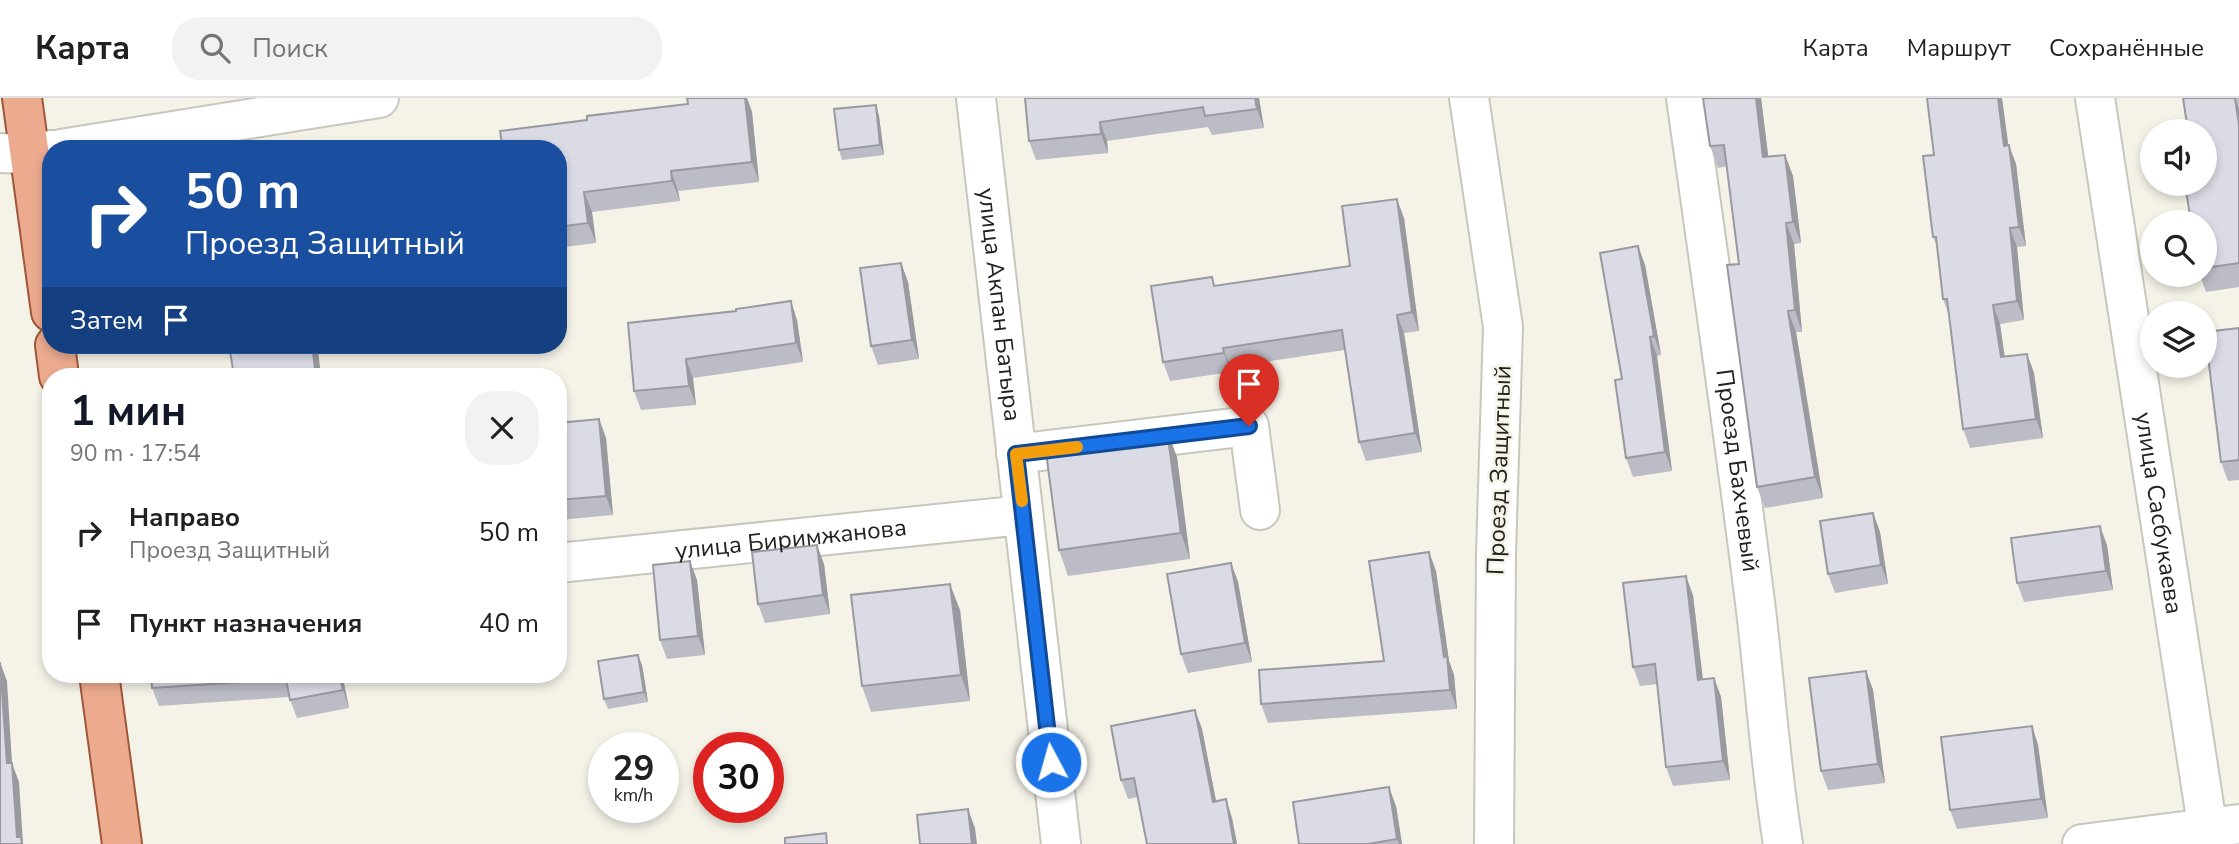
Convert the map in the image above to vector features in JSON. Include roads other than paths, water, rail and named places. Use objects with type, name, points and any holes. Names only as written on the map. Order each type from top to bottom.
[{"type":"main road","points":[[22,98],[35,151],[42,221]]},
{"type":"main road","points":[[100,683],[122,844]]},
{"type":"street","points":[[106,140],[379,98]]},
{"type":"street","name":"улица Акпан Батыра","points":[[976,98],[1061,844]]},
{"type":"street","name":"Проезд Защитный","points":[[1469,98],[1503,327],[1496,553],[1494,844]]},
{"type":"street","name":"Проезд Бахчевый","points":[[1686,98],[1727,385],[1763,670],[1775,796],[1783,844]]},
{"type":"street","name":"улица Сасбукаева","points":[[2095,98],[2219,832]]},
{"type":"street","points":[[1016,454],[1249,426],[1260,510]]},
{"type":"street","name":"улица Биримжанова","points":[[567,562],[1023,515]]},
{"type":"street","points":[[2082,844],[2219,832]]}]
